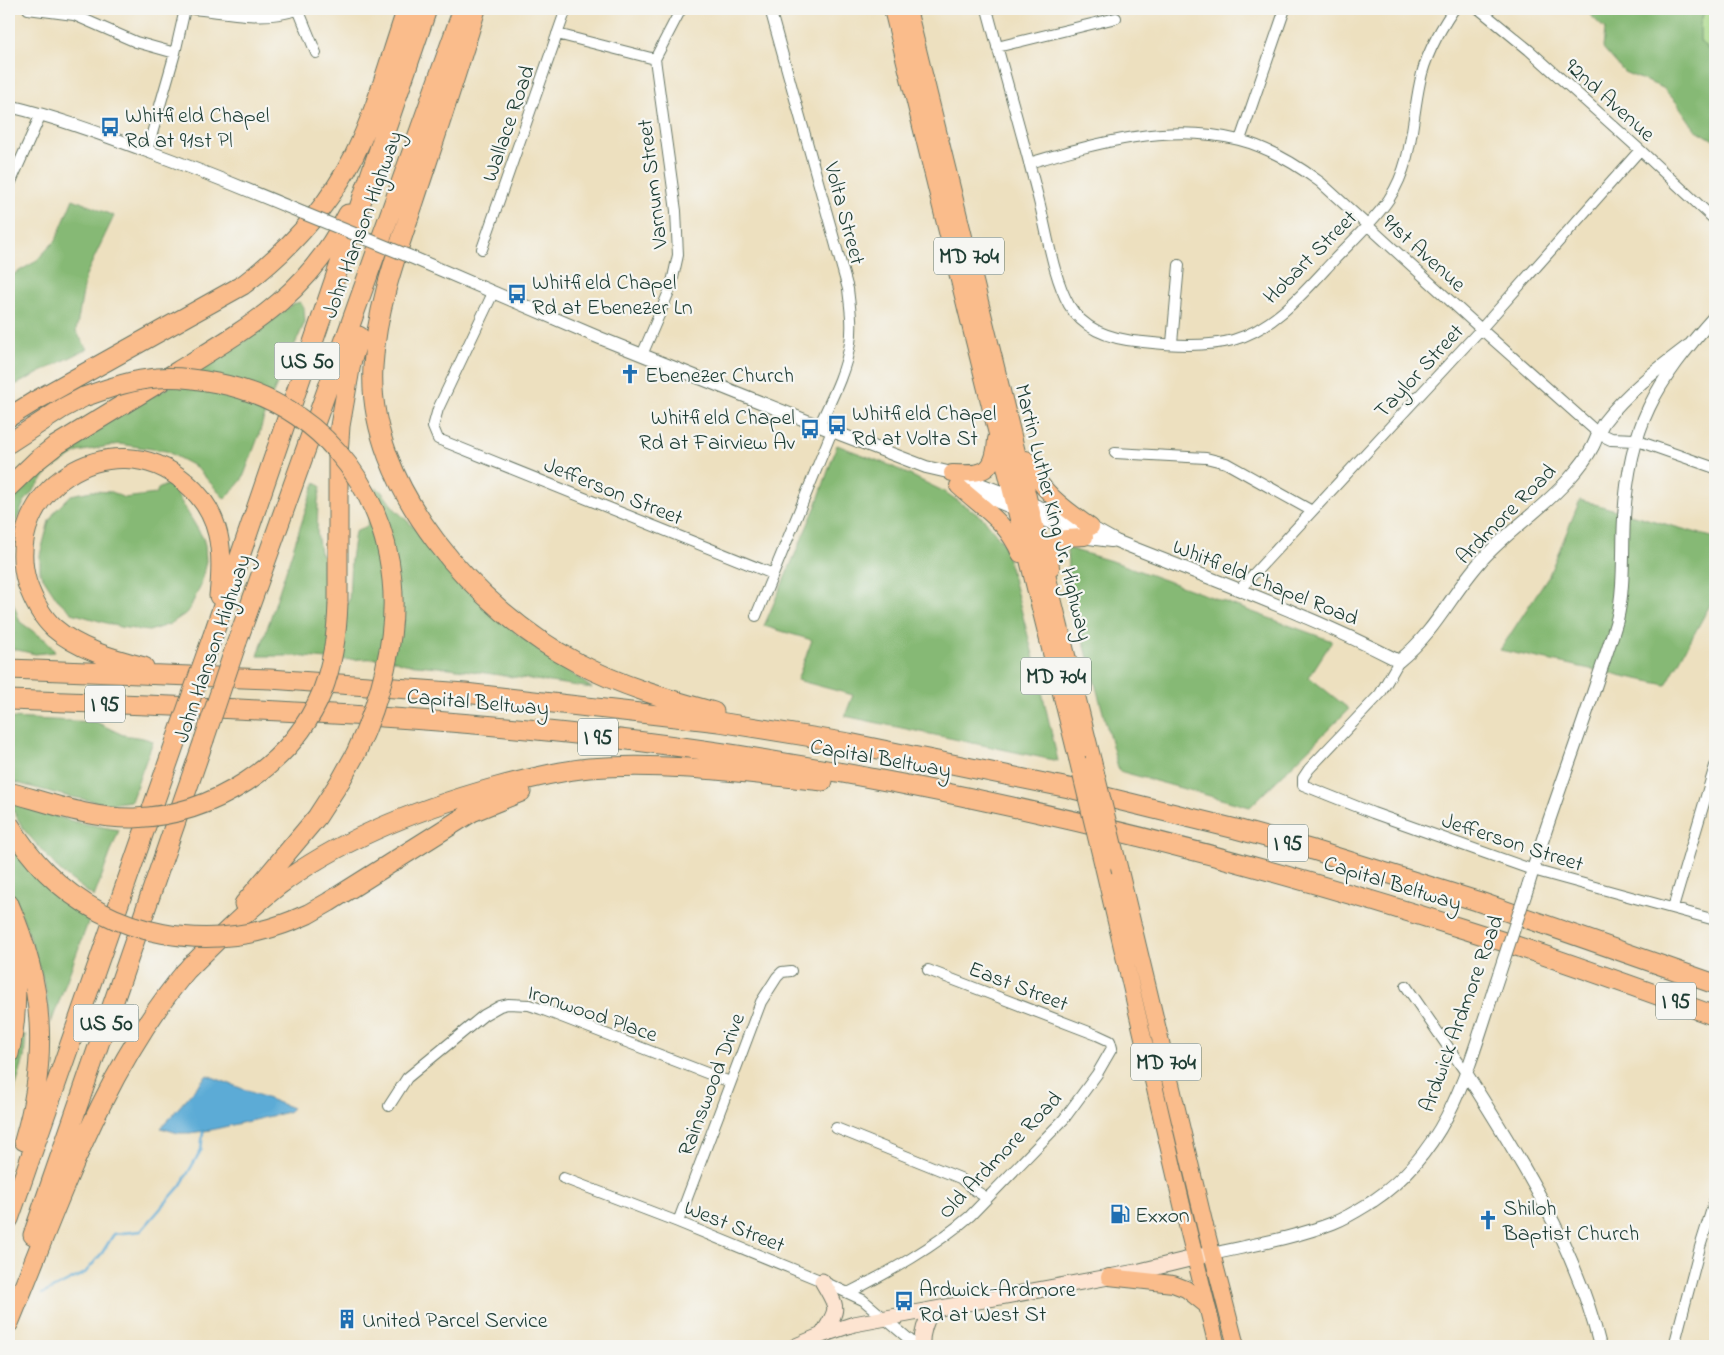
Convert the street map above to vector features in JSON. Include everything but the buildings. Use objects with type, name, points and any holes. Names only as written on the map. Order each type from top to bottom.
[{"type":"highway","points":[[9,418],[51,391],[243,285],[264,270],[300,234],[338,184],[354,156],[366,128],[407,9]]},
{"type":"highway","name":"John Hanson Highway","points":[[9,1219],[212,638],[427,9]]},
{"type":"highway","name":"John Hanson Highway","points":[[9,1305],[237,642],[463,9]]},
{"type":"highway","points":[[476,9],[394,263],[376,338],[372,392],[376,419],[384,450],[395,476],[426,526],[465,575],[508,616],[553,649],[625,685],[765,728]]},
{"type":"highway","points":[[9,487],[55,446],[252,324],[288,296],[319,262],[346,218],[359,192],[402,84]]},
{"type":"highway","points":[[9,792],[74,810],[107,816],[133,818],[184,811],[212,801],[240,786],[265,768],[288,745],[307,719],[321,693],[331,665],[336,643],[338,603],[338,455],[344,398],[351,363],[414,147]]},
{"type":"highway","points":[[9,404],[182,320]]},
{"type":"highway","points":[[9,442],[63,408],[84,397],[114,386],[157,378],[182,378],[229,385],[251,392],[271,400],[296,415],[316,430],[348,462],[362,484],[374,509],[388,556],[392,582],[391,627],[385,668],[374,709],[356,753],[317,817],[184,973],[147,1024],[100,1107],[81,1148],[9,1323]]},
{"type":"highway","points":[[192,676],[133,664],[87,648],[69,639],[40,612],[31,594],[25,574],[23,554],[25,536],[31,518],[50,488],[77,468],[110,459],[127,458],[161,466],[178,476],[194,490],[215,521],[221,551],[221,579],[212,638]]},
{"type":"highway","name":"Capital Beltway","points":[[9,670],[326,682],[465,693],[620,709],[765,728],[868,746],[1069,788],[1236,829],[1312,850],[1477,901],[1715,984]]},
{"type":"highway","name":"Capital Beltway","points":[[9,700],[272,710],[526,728],[716,752],[892,782],[991,802],[1159,841],[1308,881],[1472,931],[1715,1016]]},
{"type":"highway","points":[[184,973],[249,910],[280,885],[323,857],[398,820],[439,804],[522,780],[589,768],[651,766],[695,768],[991,802]]},
{"type":"highway","points":[[9,824],[24,848],[47,873],[66,889],[104,914],[144,930],[185,938],[207,938],[253,933],[308,914],[443,829],[472,812],[498,800],[527,789],[560,780],[651,766]]},
{"type":"highway","points":[[9,904],[25,945],[40,1020],[35,1097],[9,1196]]},
{"type":"highway","points":[[9,934],[15,970],[16,991],[16,1013],[9,1054]]},
{"type":"main road","name":"Martin Luther King Jr. Highway","points":[[892,9],[996,432],[1052,592],[1212,1254],[1236,1346]]},
{"type":"main road","name":"Martin Luther King Jr. Highway","points":[[908,9],[1009,418],[1036,594],[1104,866],[1194,1257],[1217,1346]]},
{"type":"main road","points":[[1009,418],[1030,468],[1038,481],[1088,532]]},
{"type":"main road","points":[[955,479],[982,472],[989,466],[995,452],[996,432]]},
{"type":"main road","points":[[955,479],[994,516],[1010,535],[1036,594]]},
{"type":"main road","points":[[1052,592],[1050,557],[1054,544],[1064,537],[1088,532]]},
{"type":"main road","name":"Ardwick Ardmore Road","points":[[796,1346],[854,1324],[1109,1277],[1212,1254]]},
{"type":"main road","points":[[1109,1277],[1172,1284],[1186,1289],[1206,1305]]},
{"type":"main road","points":[[822,1281],[835,1304],[834,1315],[822,1335]]},
{"type":"main road","points":[[922,1346],[921,1339],[924,1325],[931,1311]]},
{"type":"street","points":[[28,9],[74,15],[144,45],[175,53]]},
{"type":"street","points":[[147,151],[175,53],[185,9]]},
{"type":"street","points":[[194,9],[265,15],[284,14],[298,9],[316,54]]},
{"type":"street","name":"Wallace Road","points":[[482,249],[566,9]]},
{"type":"street","points":[[557,34],[654,59],[681,9]]},
{"type":"street","name":"Volta Street","points":[[770,9],[848,289],[850,303],[852,330],[848,353],[835,391],[819,426]]},
{"type":"street","name":"Hobart Street","points":[[987,9],[1059,282],[1066,300],[1076,316],[1097,330],[1116,338],[1145,343],[1220,342],[1244,336],[1287,309],[1367,224],[1388,200],[1406,163],[1411,144],[1421,76],[1429,54],[1454,9]]},
{"type":"street","points":[[1240,140],[1285,9]]},
{"type":"street","name":"92nd Avenue","points":[[1479,9],[1640,150],[1715,220]]},
{"type":"street","points":[[997,47],[1116,18]]},
{"type":"street","name":"Varnum Street","points":[[642,355],[671,288],[679,248],[676,211],[654,59]]},
{"type":"street","name":"Whitfield Chapel Road","points":[[9,106],[84,128],[236,184],[642,355],[1311,619],[1361,641],[1399,661]]},
{"type":"street","points":[[9,186],[41,114]]},
{"type":"street","name":"91st Avenue","points":[[1029,163],[1118,140],[1167,133],[1200,134],[1240,140],[1278,156],[1320,182],[1598,433]]},
{"type":"street","name":"Taylor Street","points":[[1239,590],[1481,329],[1640,150]]},
{"type":"street","points":[[1172,343],[1179,265]]},
{"type":"street","name":"Jefferson Street","points":[[493,293],[438,409],[433,427],[436,436],[440,440],[773,574]]},
{"type":"street","name":"Ardwick Ardmore Road","points":[[1212,1254],[1289,1236],[1333,1223],[1360,1209],[1382,1194],[1417,1162],[1436,1137],[1466,1073],[1616,621],[1622,587],[1622,548],[1626,488],[1635,440],[1656,392],[1688,346],[1715,316]]},
{"type":"street","name":"Ardmore Road","points":[[1302,785],[1303,778],[1309,769],[1380,694],[1399,661],[1426,636],[1481,561],[1495,546],[1552,498],[1569,479],[1589,454],[1606,420],[1622,402],[1654,372],[1688,346]]},
{"type":"street","points":[[756,616],[832,431]]},
{"type":"street","points":[[1598,433],[1611,439],[1635,440],[1715,468]]},
{"type":"street","points":[[1114,453],[1206,458],[1226,463],[1312,511]]},
{"type":"street","points":[[1673,908],[1715,766]]},
{"type":"street","name":"Jefferson Street","points":[[1302,785],[1533,870],[1715,920]]},
{"type":"street","name":"East Street","points":[[928,970],[1097,1035]]},
{"type":"street","name":"Rainswood Drive","points":[[678,1222],[764,997],[782,972],[791,971]]},
{"type":"street","points":[[1406,986],[1466,1073],[1525,1169],[1556,1230],[1588,1303],[1600,1346]]},
{"type":"street","name":"Ironwood Place","points":[[389,1106],[407,1078],[484,1015],[500,1006],[508,1004],[529,1005],[541,1009],[730,1082]]},
{"type":"street","name":"Old Ardmore Road","points":[[848,1293],[911,1259],[964,1221],[1064,1119],[1097,1074],[1112,1048],[1110,1041],[1097,1035]]},
{"type":"street","points":[[836,1128],[960,1178],[987,1198]]},
{"type":"street","name":"West Street","points":[[563,1178],[678,1222],[822,1281],[863,1300],[917,1346]]},
{"type":"street","points":[[1674,1346],[1700,1247],[1715,1199]]},
{"type":"green space","points":[[1584,9],[1705,9],[1700,24],[1700,41],[1715,55],[1715,141],[1695,129],[1677,103],[1663,88],[1624,72],[1603,48],[1605,29]]},
{"type":"green space","points":[[1705,9],[1715,9],[1715,55],[1700,41],[1700,24]]},
{"type":"green space","points":[[73,199],[114,216],[86,275],[76,331],[87,349],[9,388],[9,277],[35,262],[56,240]]},
{"type":"green space","points":[[300,302],[304,308],[305,322],[266,409],[259,435],[244,475],[225,499],[196,467],[166,451],[119,444],[78,452],[50,470],[24,502],[9,539],[9,496],[21,483],[95,427],[205,368],[241,344],[293,304]]},
{"type":"green space","points":[[837,445],[889,465],[945,492],[984,519],[1004,544],[1037,670],[1058,761],[845,716],[853,695],[797,680],[812,640],[764,626],[816,506]]},
{"type":"green space","points":[[316,482],[321,487],[318,501],[317,532],[320,552],[323,557],[323,572],[328,600],[326,606],[333,608],[346,606],[349,600],[351,559],[355,532],[367,526],[371,513],[369,499],[376,488],[381,491],[394,508],[516,633],[592,688],[450,668],[405,664],[387,658],[338,660],[295,656],[258,656]]},
{"type":"green space","points":[[170,483],[203,538],[205,545],[206,561],[201,585],[188,612],[170,624],[149,631],[120,627],[72,613],[57,599],[40,573],[40,555],[49,521],[56,510],[71,495],[91,491],[112,492],[124,498],[156,494],[158,489]]},
{"type":"green space","points":[[1580,500],[1715,538],[1715,596],[1666,685],[1500,650],[1549,575]]},
{"type":"green space","points":[[1067,548],[1115,562],[1332,641],[1309,677],[1349,709],[1250,807],[1119,771],[1069,588]]},
{"type":"green space","points":[[9,591],[20,622],[47,641],[55,652],[35,654],[9,648]]},
{"type":"green space","points":[[9,718],[96,722],[123,735],[153,741],[131,801],[109,804],[66,796],[9,781]]},
{"type":"green space","points":[[9,803],[76,822],[119,830],[94,897],[61,872],[24,830]]},
{"type":"green space","points":[[9,841],[31,871],[89,920],[51,1023],[45,987],[34,951],[22,916],[9,893]]},
{"type":"green space","points":[[21,1035],[26,1035],[24,1058],[9,1110],[9,1085]]},
{"type":"water","points":[[207,1075],[292,1108],[288,1112],[211,1130],[178,1133],[161,1128]]},
{"type":"waterway","points":[[42,1294],[85,1273],[102,1253],[114,1234],[141,1231],[181,1185],[201,1150],[203,1132]]},
{"type":"place","name":"Whitfield Chapel Rd at 91st Pl","points":[[110,127]]},
{"type":"place","name":"Whitfield Chapel Rd at Ebenezer Ln","points":[[517,294]]},
{"type":"place","name":"Ebenezer Church","points":[[630,374]]},
{"type":"place","name":"Whitfield Chapel Rd at Volta St","points":[[837,425]]},
{"type":"place","name":"Whitfield Chapel Rd at Fairview Av","points":[[810,429]]},
{"type":"place","name":"Exxon","points":[[1120,1214]]},
{"type":"place","name":"Shiloh Baptist Church","points":[[1488,1220]]},
{"type":"place","name":"Ardwick-Ardmore Rd at West St","points":[[904,1301]]},
{"type":"place","name":"United Parcel Service","points":[[347,1319]]}]
